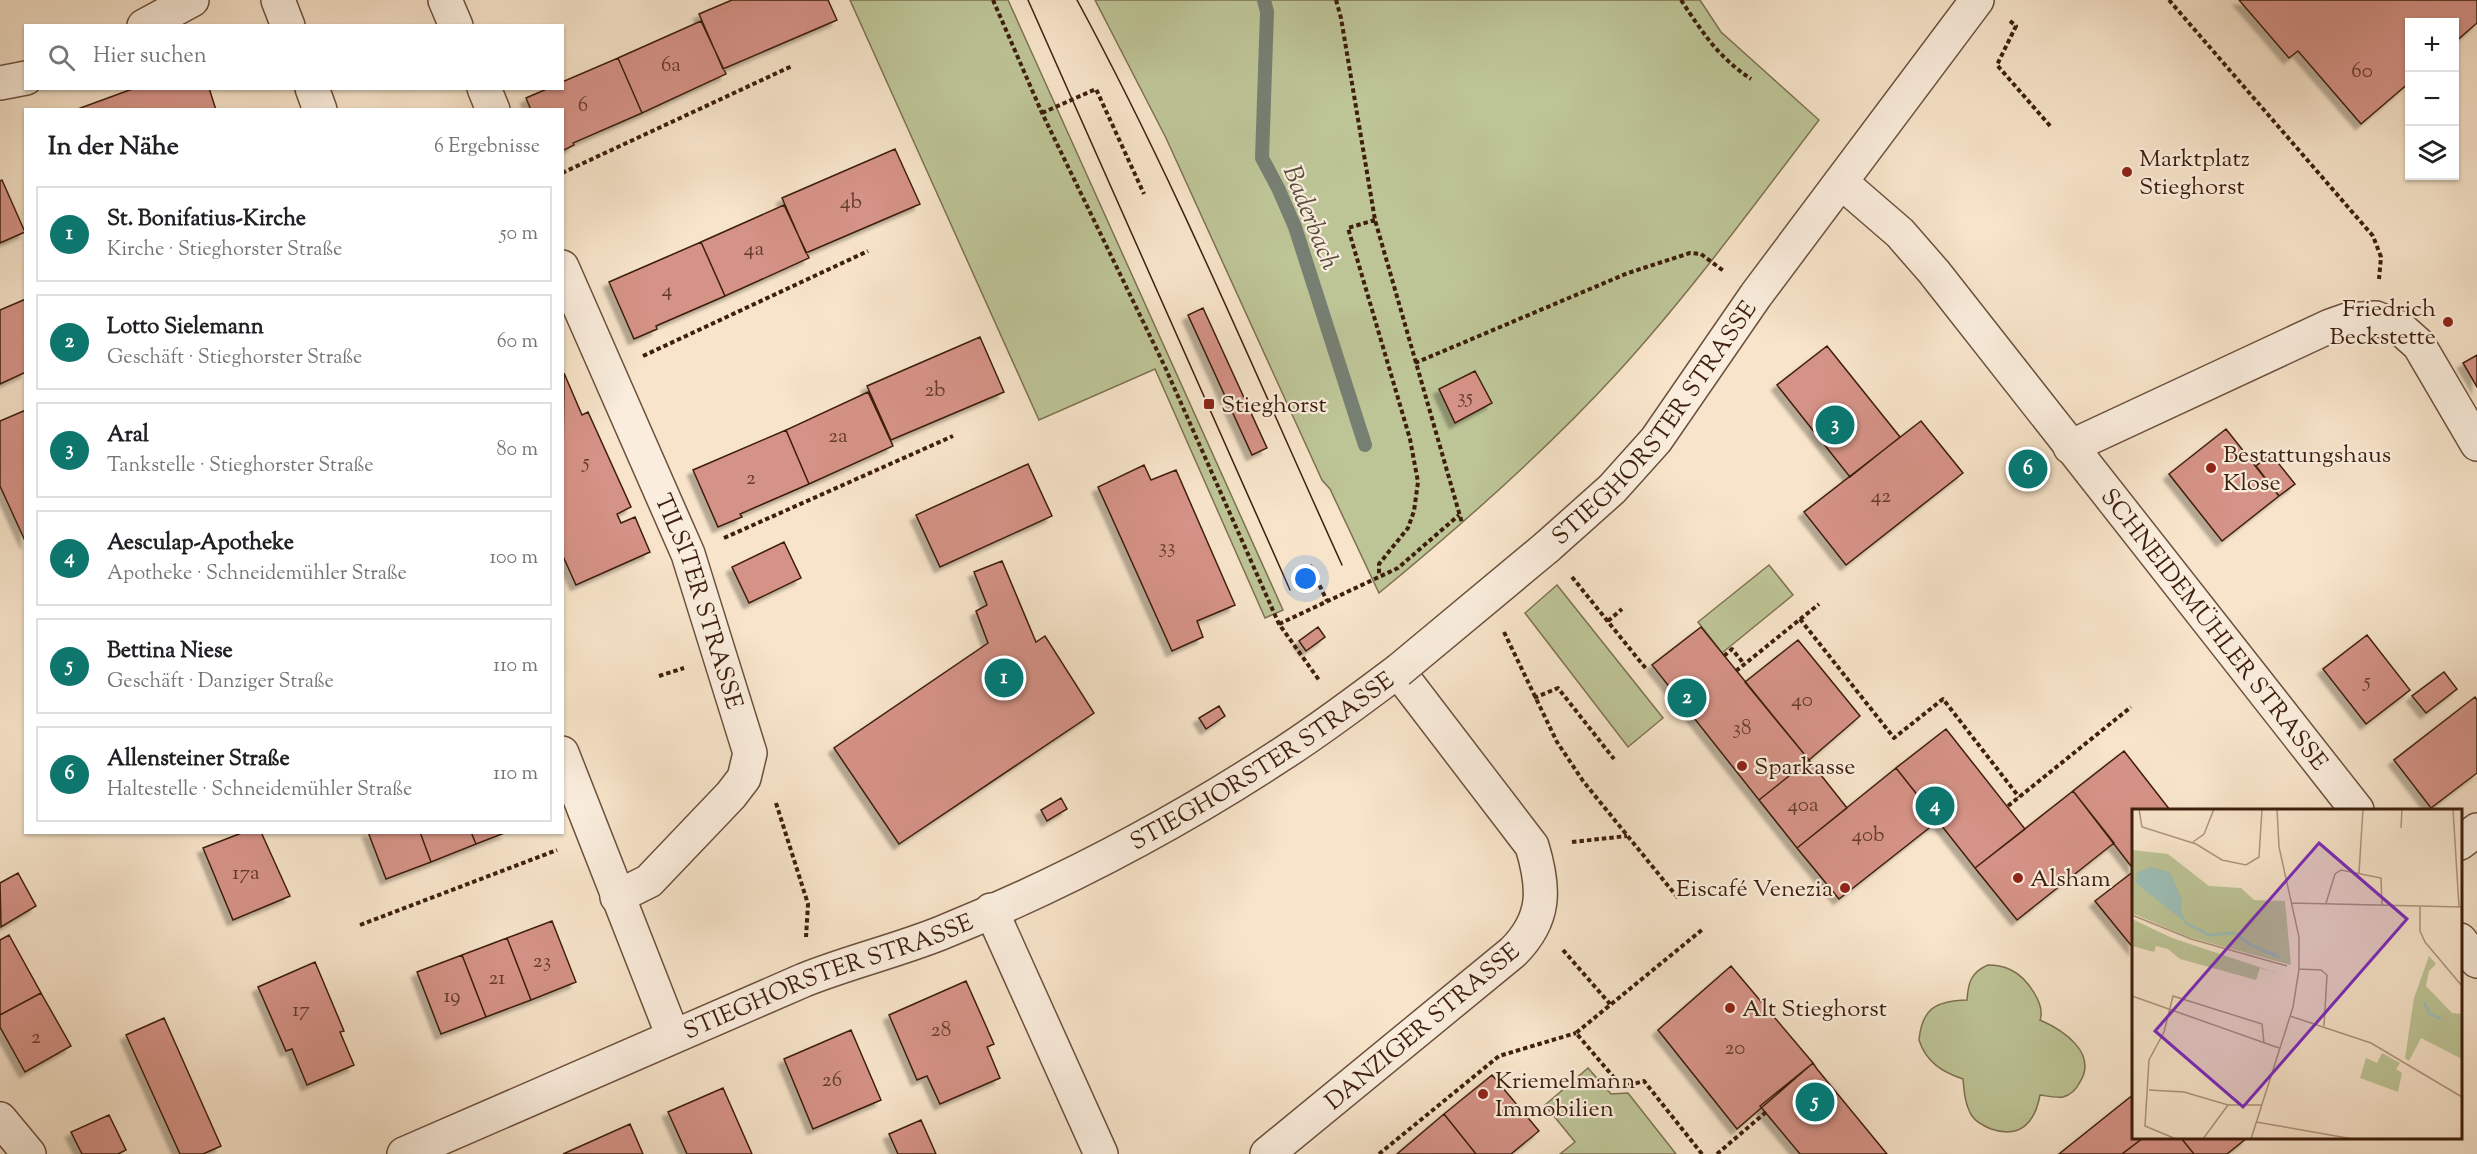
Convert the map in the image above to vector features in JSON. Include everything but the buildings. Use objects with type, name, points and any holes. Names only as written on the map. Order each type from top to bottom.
[{"type":"street","points":[[148,24],[192,0]]},
{"type":"street","points":[[279,0],[287,24]]},
{"type":"street","points":[[445,0],[455,24]]},
{"type":"street","name":"STIEGHORSTER STRASSE","points":[[404,1154],[832,968],[916,942],[991,910],[1159,828],[1281,755],[1398,671],[1547,547],[1612,489],[1656,440],[1756,295],[1977,0]]},
{"type":"street","points":[[0,83],[24,78]]},
{"type":"street","points":[[313,90],[319,108]]},
{"type":"street","points":[[485,90],[492,108]]},
{"type":"street","name":"SCHNEIDEMÜHLER STRASSE","points":[[1841,182],[1900,233],[1934,272],[2356,809]]},
{"type":"street","name":"TILSITER STRASSE","points":[[564,271],[688,554],[750,753]]},
{"type":"street","points":[[2070,447],[2330,326],[2347,320],[2376,318],[2400,328],[2419,345],[2477,444]]},
{"type":"street","name":"DANZIGER STRASSE","points":[[1267,1154],[1513,952],[1527,939],[1537,920],[1541,898],[1541,873],[1532,846],[1398,671]]},
{"type":"street","points":[[617,897],[649,881],[731,795],[744,778],[750,753]]},
{"type":"street","points":[[564,758],[673,1036]]},
{"type":"street","points":[[2462,841],[2477,830]]},
{"type":"street","points":[[991,910],[1101,1154]]},
{"type":"street","points":[[2462,942],[2477,961]]},
{"type":"street","points":[[0,1119],[29,1154]]},
{"type":"path","points":[[993,0],[1042,112],[1165,367],[1279,624],[1342,712]]},
{"type":"path","points":[[1336,0],[1375,220],[1462,523]]},
{"type":"path","points":[[1681,0],[1713,48],[1751,79]]},
{"type":"path","points":[[2169,0],[2373,236],[2381,256],[2376,318]]},
{"type":"path","points":[[2008,20],[2016,26],[1997,65],[2051,128]]},
{"type":"path","points":[[564,172],[792,66]]},
{"type":"path","points":[[1042,112],[1096,89],[1144,194]]},
{"type":"path","points":[[1375,220],[1348,228],[1410,439],[1418,482],[1414,511],[1408,528],[1379,564],[1379,576]]},
{"type":"path","points":[[609,371],[868,251]]},
{"type":"path","points":[[1415,363],[1628,273],[1690,253],[1701,254],[1756,295]]},
{"type":"path","points":[[688,554],[953,436]]},
{"type":"path","points":[[1279,624],[1398,568],[1459,515]]},
{"type":"path","points":[[1547,547],[1647,670]]},
{"type":"path","points":[[1310,565],[1327,601]]},
{"type":"path","points":[[1736,671],[1819,604]]},
{"type":"path","points":[[1608,621],[1622,609]]},
{"type":"path","points":[[1800,619],[1894,738],[1943,699],[2019,797]]},
{"type":"path","points":[[1504,631],[1557,742],[1583,781],[1678,898]]},
{"type":"path","points":[[1724,656],[1732,649],[1744,664]]},
{"type":"path","points":[[1534,698],[1558,688],[1614,759]]},
{"type":"path","points":[[2008,806],[2131,707]]},
{"type":"path","points":[[750,753],[763,765],[808,904],[804,980]]},
{"type":"path","points":[[360,925],[594,836]]},
{"type":"path","points":[[1532,846],[1628,836]]},
{"type":"path","points":[[1537,920],[1610,1004]]},
{"type":"path","points":[[1378,1154],[1498,1056],[1576,1033],[1703,929]]},
{"type":"path","points":[[1576,1033],[1622,1087],[1644,1081],[1702,1154]]},
{"type":"path","points":[[1717,1154],[1766,1112]]},
{"type":"green space","points":[[850,0],[1008,0],[1283,610],[1265,618],[1155,369],[1039,420]]},
{"type":"green space","points":[[1095,0],[1700,0],[1721,32],[1819,120],[1697,280],[1618,372],[1562,431],[1503,487],[1379,593],[1330,489],[1322,480],[1166,138]]},
{"type":"green space","points":[[1769,565],[1793,595],[1722,653],[1698,622]]},
{"type":"green space","points":[[1557,585],[1663,718],[1628,747],[1525,613]]},
{"type":"green space","points":[[1988,965],[2008,969],[2023,979],[2040,1006],[2040,1020],[2068,1036],[2085,1061],[2079,1084],[2069,1095],[2055,1097],[2040,1095],[2038,1105],[2030,1120],[2025,1126],[2011,1132],[1991,1129],[1974,1118],[1966,1103],[1963,1079],[1948,1073],[1930,1060],[1919,1040],[1923,1020],[1932,1008],[1947,1002],[1967,1000],[1968,988],[1974,975]]},
{"type":"green space","points":[[1588,1068],[1611,1094],[1628,1093],[1676,1154],[1560,1154],[1575,1142],[1545,1105]]},
{"type":"waterway","name":"Baderbach","points":[[1264,0],[1267,12],[1262,158],[1295,227],[1365,445]]},
{"type":"tram line","points":[[1028,0],[1290,590]]},
{"type":"tram line","points":[[1077,0],[1182,209],[1342,565]]},
{"type":"place","name":"Marktplatz Stieghorst","points":[[2127,172]]},
{"type":"place","name":"Friedrich Beckstette","points":[[2448,322]]},
{"type":"place","name":"Stieghorst","points":[[1209,404]]},
{"type":"place","name":"Aral","points":[[1835,425]]},
{"type":"place","name":"Bestattungshaus Klose","points":[[2211,468]]},
{"type":"place","name":"Allensteiner Straße","points":[[2028,469]]},
{"type":"place","name":"St. Bonifatius-Kirche","points":[[1004,678]]},
{"type":"place","name":"Lotto Sielemann","points":[[1687,698]]},
{"type":"place","name":"Sparkasse","points":[[1742,766]]},
{"type":"place","name":"Aesculap-Apotheke","points":[[1935,806]]},
{"type":"place","name":"Alsham","points":[[2018,878]]},
{"type":"place","name":"Eiscafé Venezia","points":[[1845,888]]},
{"type":"place","name":"Alt Stieghorst","points":[[1730,1008]]},
{"type":"place","name":"Kriemelmann Immobilien","points":[[1483,1094]]},
{"type":"place","name":"Bettina Niese","points":[[1815,1102]]}]
